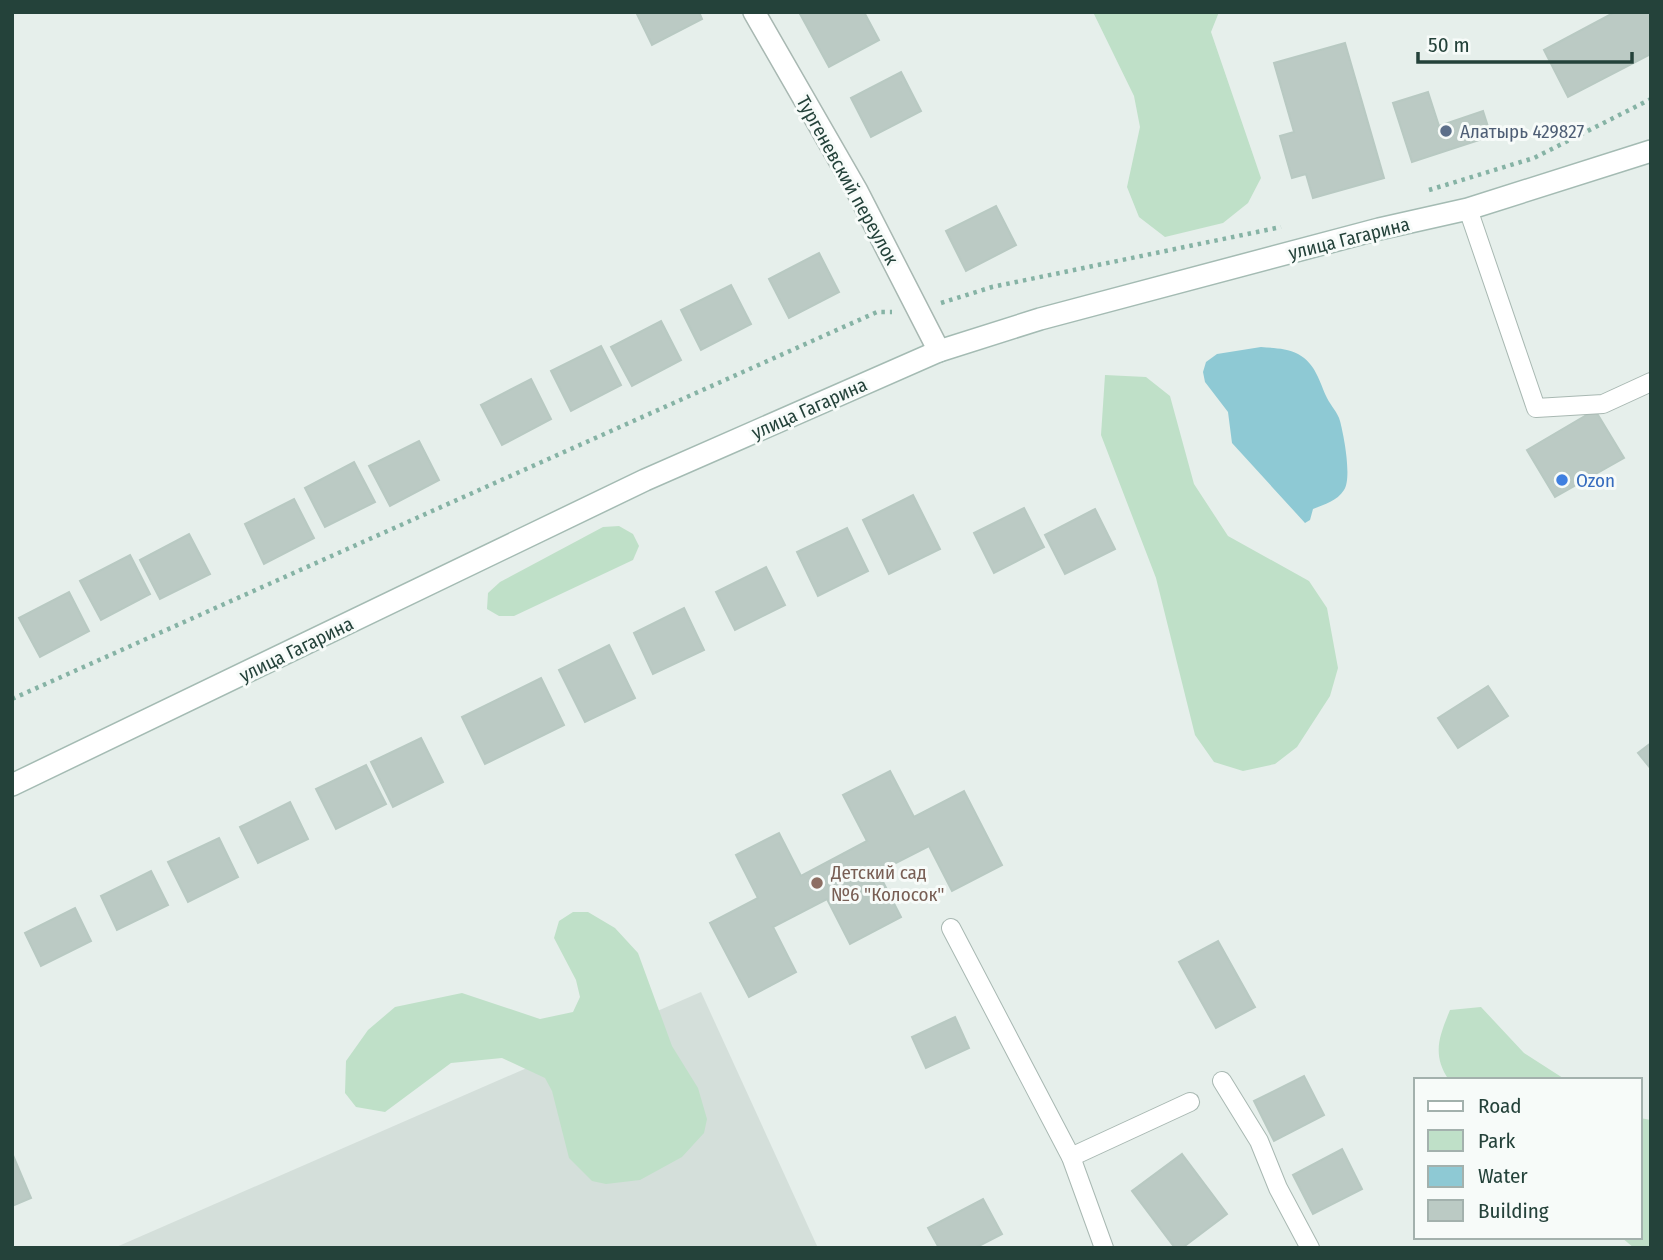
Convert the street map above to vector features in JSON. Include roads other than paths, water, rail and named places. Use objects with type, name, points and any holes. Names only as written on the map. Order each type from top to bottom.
[{"type":"main road","name":"Тургеневский переулок","points":[[754,12],[858,191],[939,351]]},
{"type":"main road","name":"улица Гагарина","points":[[12,785],[645,480],[939,351],[1040,319],[1379,229],[1468,209],[1651,151]]},
{"type":"lane","points":[[1468,209],[1535,408],[1603,404],[1651,382]]},
{"type":"lane","points":[[951,928],[1071,1157],[1104,1248]]},
{"type":"lane","points":[[1222,1081],[1259,1141],[1278,1188],[1310,1248]]},
{"type":"lane","points":[[1071,1157],[1190,1102]]},
{"type":"water","points":[[1261,347],[1289,351],[1304,358],[1316,373],[1340,421],[1346,457],[1347,476],[1344,490],[1330,502],[1313,509],[1310,520],[1305,523],[1232,443],[1228,412],[1205,382],[1203,372],[1206,362],[1217,354]]},
{"type":"place","name":"Алатырь 429827","points":[[1446,131]]},
{"type":"place","name":"Ozon","points":[[1562,480]]},
{"type":"place","name":"Детский сад №6 \"Колосок\"","points":[[817,883]]}]
